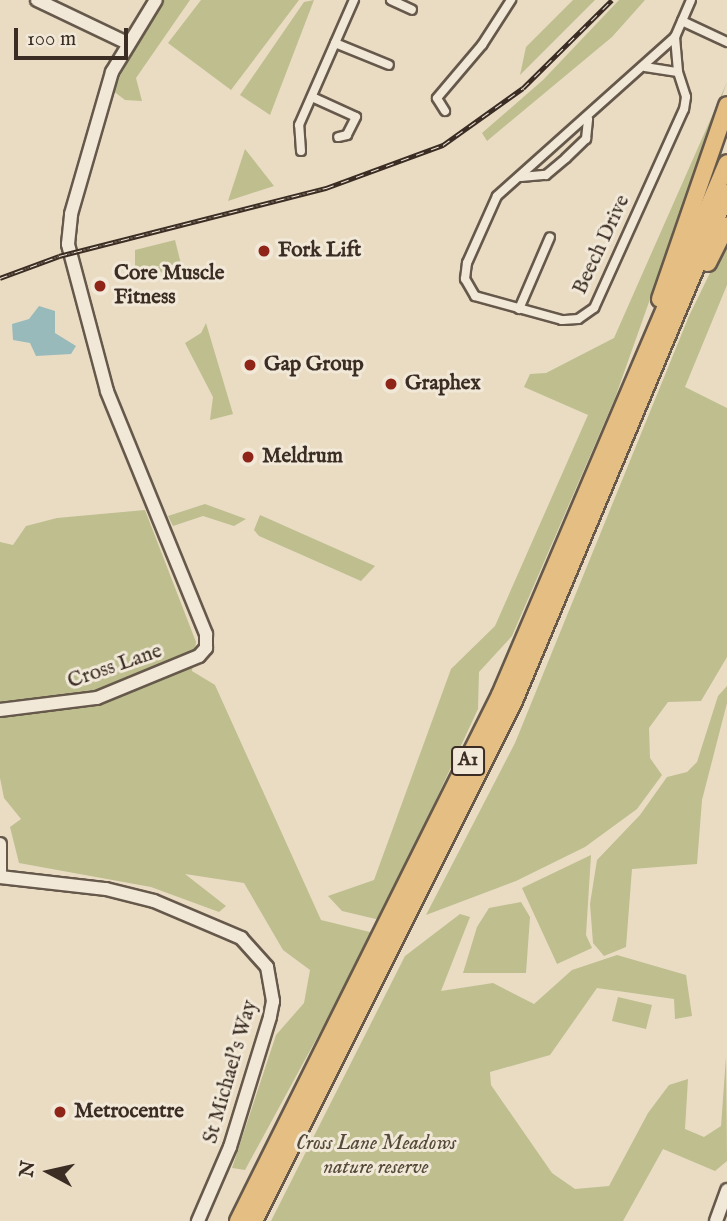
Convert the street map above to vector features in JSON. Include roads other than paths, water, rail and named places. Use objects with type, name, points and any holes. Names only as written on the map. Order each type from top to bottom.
[{"type":"highway","points":[[644,379],[674,254],[727,106]]},
{"type":"highway","name":"A1","points":[[254,1221],[514,701],[644,379],[727,163]]},
{"type":"highway","name":"A1","points":[[238,1221],[500,695],[727,193]]},
{"type":"highway","points":[[644,379],[727,225]]},
{"type":"street","points":[[37,0],[127,43],[156,0]]},
{"type":"street","points":[[301,151],[299,125],[354,0]]},
{"type":"street","points":[[391,0],[412,10]]},
{"type":"street","points":[[445,111],[437,98],[482,45],[511,0]]},
{"type":"street","name":"Beech Drive","points":[[675,37],[678,72],[685,88],[684,109],[594,308],[578,319],[562,320],[475,296],[465,279],[467,263],[497,196],[588,119],[675,37],[691,0]]},
{"type":"street","points":[[682,21],[727,42]]},
{"type":"street","name":"Cross Lane","points":[[0,710],[97,698],[199,656],[205,648],[206,634],[107,391],[68,244],[71,214],[112,72],[127,43]]},
{"type":"street","points":[[335,43],[389,65]]},
{"type":"street","points":[[645,67],[678,72]]},
{"type":"street","points":[[312,97],[356,117],[347,135],[338,137]]},
{"type":"street","points":[[521,177],[546,175],[566,158],[586,139],[588,119]]},
{"type":"street","points":[[519,309],[550,237]]},
{"type":"street","points":[[0,844],[0,876]]},
{"type":"street","name":"St Michael's Way","points":[[0,876],[106,889],[154,901],[242,939],[267,967],[273,1001],[270,1017],[230,1147],[198,1221]]},
{"type":"street","points":[[716,1221],[727,1190]]},
{"type":"water","points":[[39,306],[55,311],[55,333],[76,346],[71,354],[36,356],[30,343],[13,340],[12,324],[29,319]]},
{"type":"railway","points":[[0,278],[59,256],[326,188],[443,145],[523,88],[612,0]]},
{"type":"place","name":"Fork Lift","points":[[264,251]]},
{"type":"place","name":"Core Muscle Fitness","points":[[100,286]]},
{"type":"place","name":"Gap Group","points":[[250,365]]},
{"type":"place","name":"Graphex","points":[[391,384]]},
{"type":"place","name":"Meldrum","points":[[248,457]]},
{"type":"place","name":"Metrocentre","points":[[60,1112]]},
{"type":"park label","name":"Cross Lane Meadows nature reserve","points":[[376,1156]]}]
